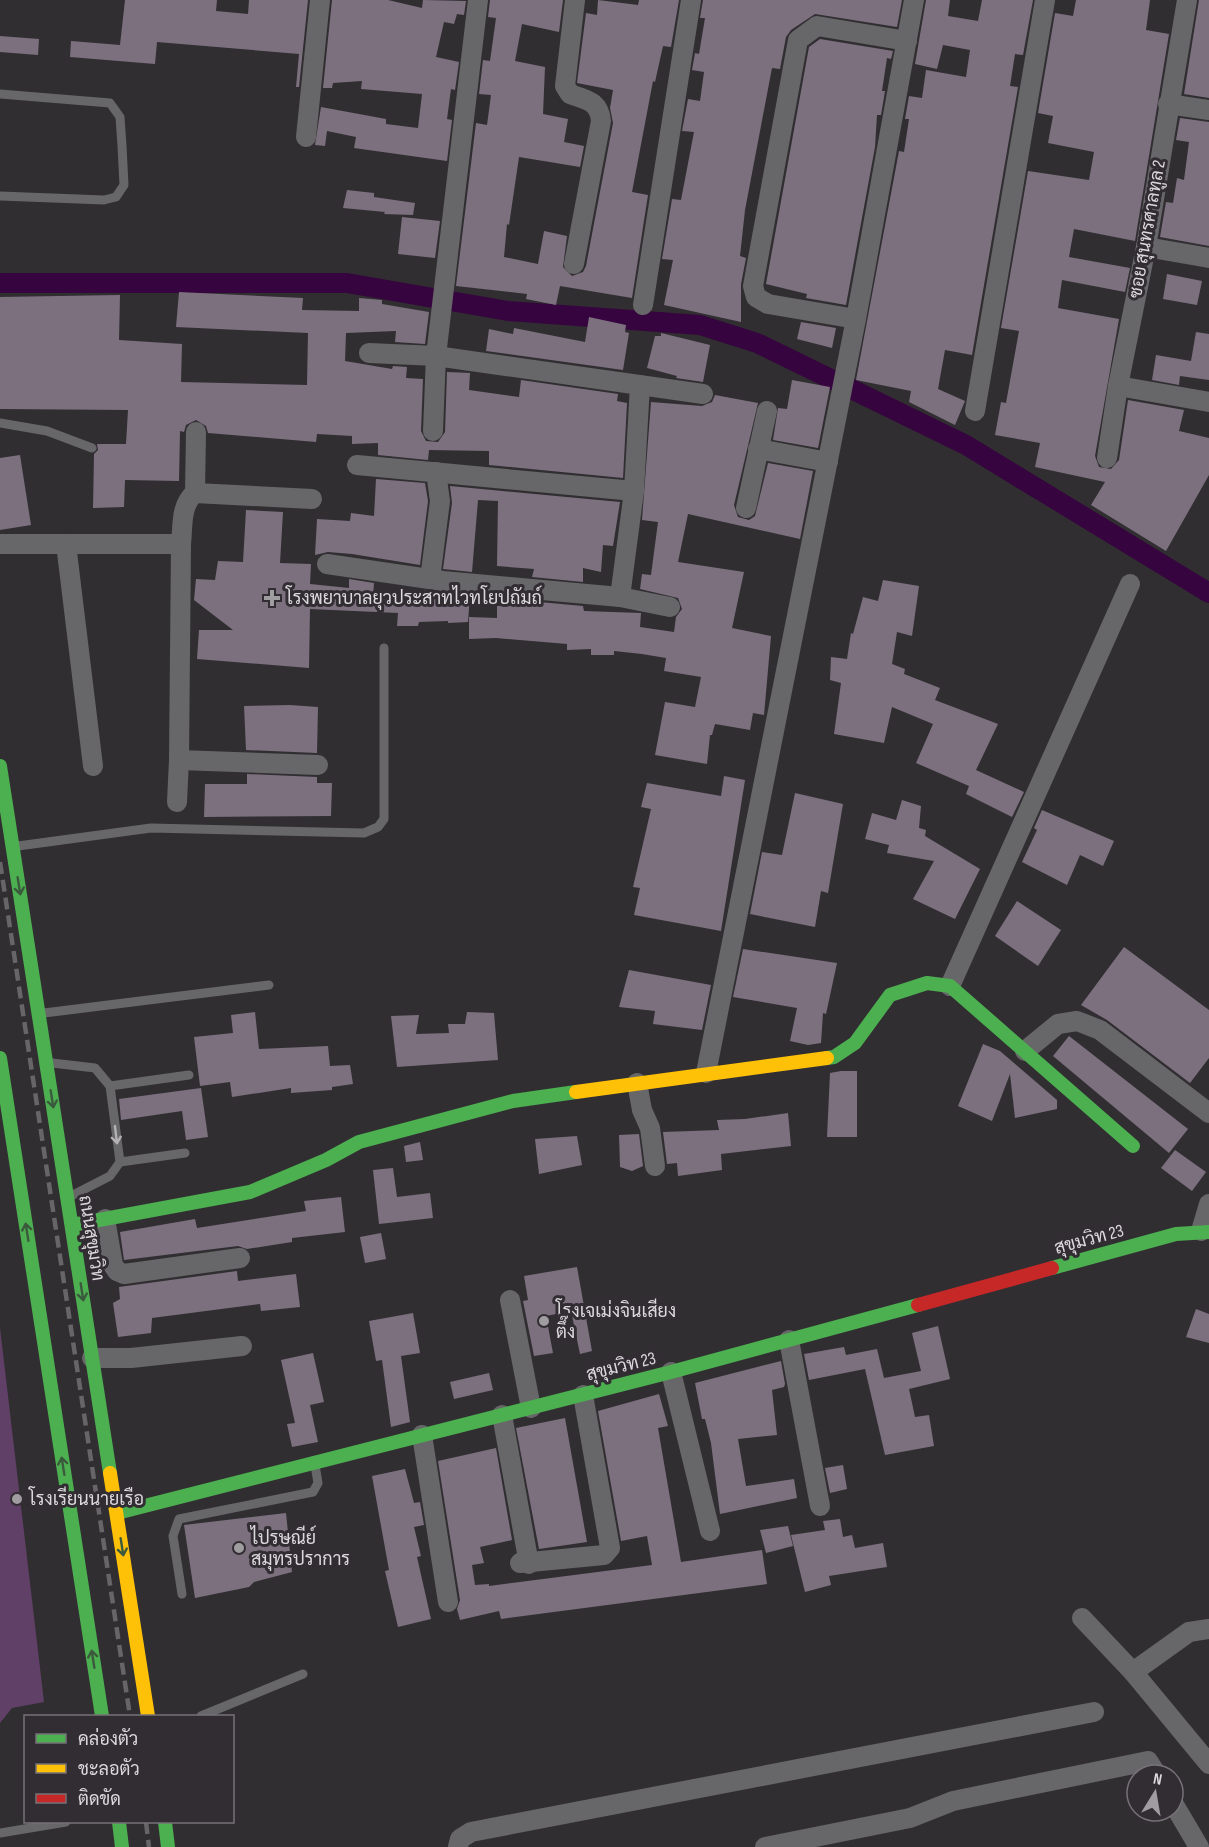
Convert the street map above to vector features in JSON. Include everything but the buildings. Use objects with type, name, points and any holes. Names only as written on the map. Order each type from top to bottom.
[{"type":"main road","name":"ถนนสุขุมวิท","points":[[0,766],[148,1715]]},
{"type":"main road","points":[[72,1225],[250,1192],[326,1160],[359,1142],[513,1101],[834,1057],[855,1043],[890,995],[927,983],[950,986],[1132,1146]]},
{"type":"main road","points":[[0,1058],[102,1715]]},
{"type":"main road","name":"สุขุมวิท 23","points":[[117,1513],[671,1372],[1176,1234],[1205,1232]]},
{"type":"main road","points":[[119,1823],[121,1847]]},
{"type":"main road","points":[[165,1823],[168,1847]]},
{"type":"street","points":[[306,137],[320,0]]},
{"type":"street","points":[[433,431],[436,356],[478,0]]},
{"type":"street","points":[[574,264],[601,121],[600,110],[595,103],[570,94],[565,86],[575,0]]},
{"type":"street","points":[[643,305],[691,0]]},
{"type":"street","points":[[706,1073],[856,319],[914,0]]},
{"type":"street","points":[[975,411],[1045,0]]},
{"type":"street","name":"ซอย สุนทรศาลทูล 2","points":[[1107,458],[1118,386],[1146,247],[1187,0]]},
{"type":"street","points":[[856,319],[768,304],[756,297],[753,286],[793,63],[798,40],[817,26],[907,41]]},
{"type":"street","points":[[1168,104],[1209,110]]},
{"type":"street","points":[[1146,247],[1209,258]]},
{"type":"street","points":[[369,353],[436,356],[703,394]]},
{"type":"street","points":[[620,597],[634,491],[640,385]]},
{"type":"street","points":[[1118,386],[1209,402]]},
{"type":"street","points":[[746,508],[767,411]]},
{"type":"street","points":[[195,493],[196,432]]},
{"type":"street","points":[[759,449],[828,462]]},
{"type":"street","points":[[357,465],[634,491]]},
{"type":"street","points":[[430,579],[440,501],[436,472]]},
{"type":"street","points":[[177,802],[181,544],[184,508],[189,498],[195,493],[312,499]]},
{"type":"street","points":[[0,544],[181,544]]},
{"type":"street","points":[[66,544],[93,766]]},
{"type":"street","points":[[327,564],[430,579],[620,597],[670,607]]},
{"type":"street","points":[[950,986],[1130,584]]},
{"type":"street","points":[[179,760],[318,765]]},
{"type":"street","points":[[1025,1051],[1058,1024],[1077,1022],[1100,1030],[1209,1113]]},
{"type":"street","points":[[637,1083],[642,1110],[650,1128],[655,1166]]},
{"type":"street","points":[[1205,1232],[1209,1204]]},
{"type":"street","points":[[105,1219],[113,1265],[117,1271],[124,1274],[240,1258]]},
{"type":"street","points":[[510,1300],[531,1408]]},
{"type":"street","points":[[789,1340],[820,1506]]},
{"type":"street","points":[[92,1358],[131,1358],[242,1346]]},
{"type":"street","points":[[671,1372],[710,1531]]},
{"type":"street","points":[[502,1415],[524,1563],[604,1555],[610,1548],[583,1395]]},
{"type":"street","points":[[422,1435],[448,1602]]},
{"type":"street","points":[[1082,1618],[1133,1672],[1209,1764]]},
{"type":"street","points":[[1133,1672],[1189,1632],[1209,1629]]},
{"type":"street","points":[[458,1847],[460,1839],[471,1832],[1094,1713]]},
{"type":"street","points":[[765,1847],[814,1842],[910,1818],[954,1801],[1125,1766]]},
{"type":"street","points":[[1185,1823],[1199,1847]]},
{"type":"lane","points":[[0,94],[110,104],[120,117],[124,185],[116,197],[104,200],[0,196]]},
{"type":"lane","points":[[0,423],[47,431],[92,448]]},
{"type":"lane","points":[[12,846],[151,828],[364,833],[378,827],[384,819],[384,648]]},
{"type":"lane","points":[[39,1014],[269,985]]},
{"type":"lane","points":[[46,1063],[69,1063],[95,1068],[110,1086],[120,1162],[110,1176],[68,1198]]},
{"type":"lane","points":[[110,1086],[189,1075]]},
{"type":"lane","points":[[120,1162],[185,1153]]},
{"type":"lane","points":[[182,1594],[173,1536],[178,1519],[313,1492],[318,1483],[315,1463]]},
{"type":"lane","points":[[203,1715],[303,1674]]},
{"type":"lane","points":[[0,1833],[55,1823]]},
{"type":"shaded area","points":[[0,1328],[44,1702],[12,1708],[0,1723]]},
{"type":"waterway","points":[[0,283],[347,283],[508,311],[700,325],[757,343],[966,445],[1209,593]]},
{"type":"railway","points":[[0,862],[130,1715]]},
{"type":"railway","points":[[146,1823],[149,1847]]},
{"type":"traffic: fast","points":[[0,766],[110,1473]]},
{"type":"traffic: fast","points":[[827,1058],[834,1057],[855,1043],[890,995],[927,983],[950,986],[1133,1146]]},
{"type":"traffic: fast","points":[[0,1058],[102,1715]]},
{"type":"traffic: fast","points":[[72,1225],[250,1192],[326,1160],[359,1142],[513,1101],[576,1092]]},
{"type":"traffic: fast","points":[[1052,1268],[1176,1234],[1209,1232]]},
{"type":"traffic: fast","points":[[117,1513],[671,1372],[918,1305]]},
{"type":"traffic: fast","points":[[119,1823],[122,1847]]},
{"type":"traffic: fast","points":[[165,1823],[168,1847]]},
{"type":"traffic: slow","points":[[576,1092],[827,1058]]},
{"type":"traffic: slow","points":[[110,1473],[148,1715]]},
{"type":"traffic: jam","points":[[918,1305],[1052,1268]]},
{"type":"place","name":"โรงพยาบาลยุวประสาทไวทโยปถัมถ์","points":[[272,598]]},
{"type":"place","name":"โรงเจเม่งจินเสียง ตึ๊ง","points":[[544,1321]]},
{"type":"place","name":"โรงเรียนนายเรือ","points":[[17,1499]]},
{"type":"place","name":"ไปรษณีย์ สมุทรปราการ","points":[[239,1548]]}]
